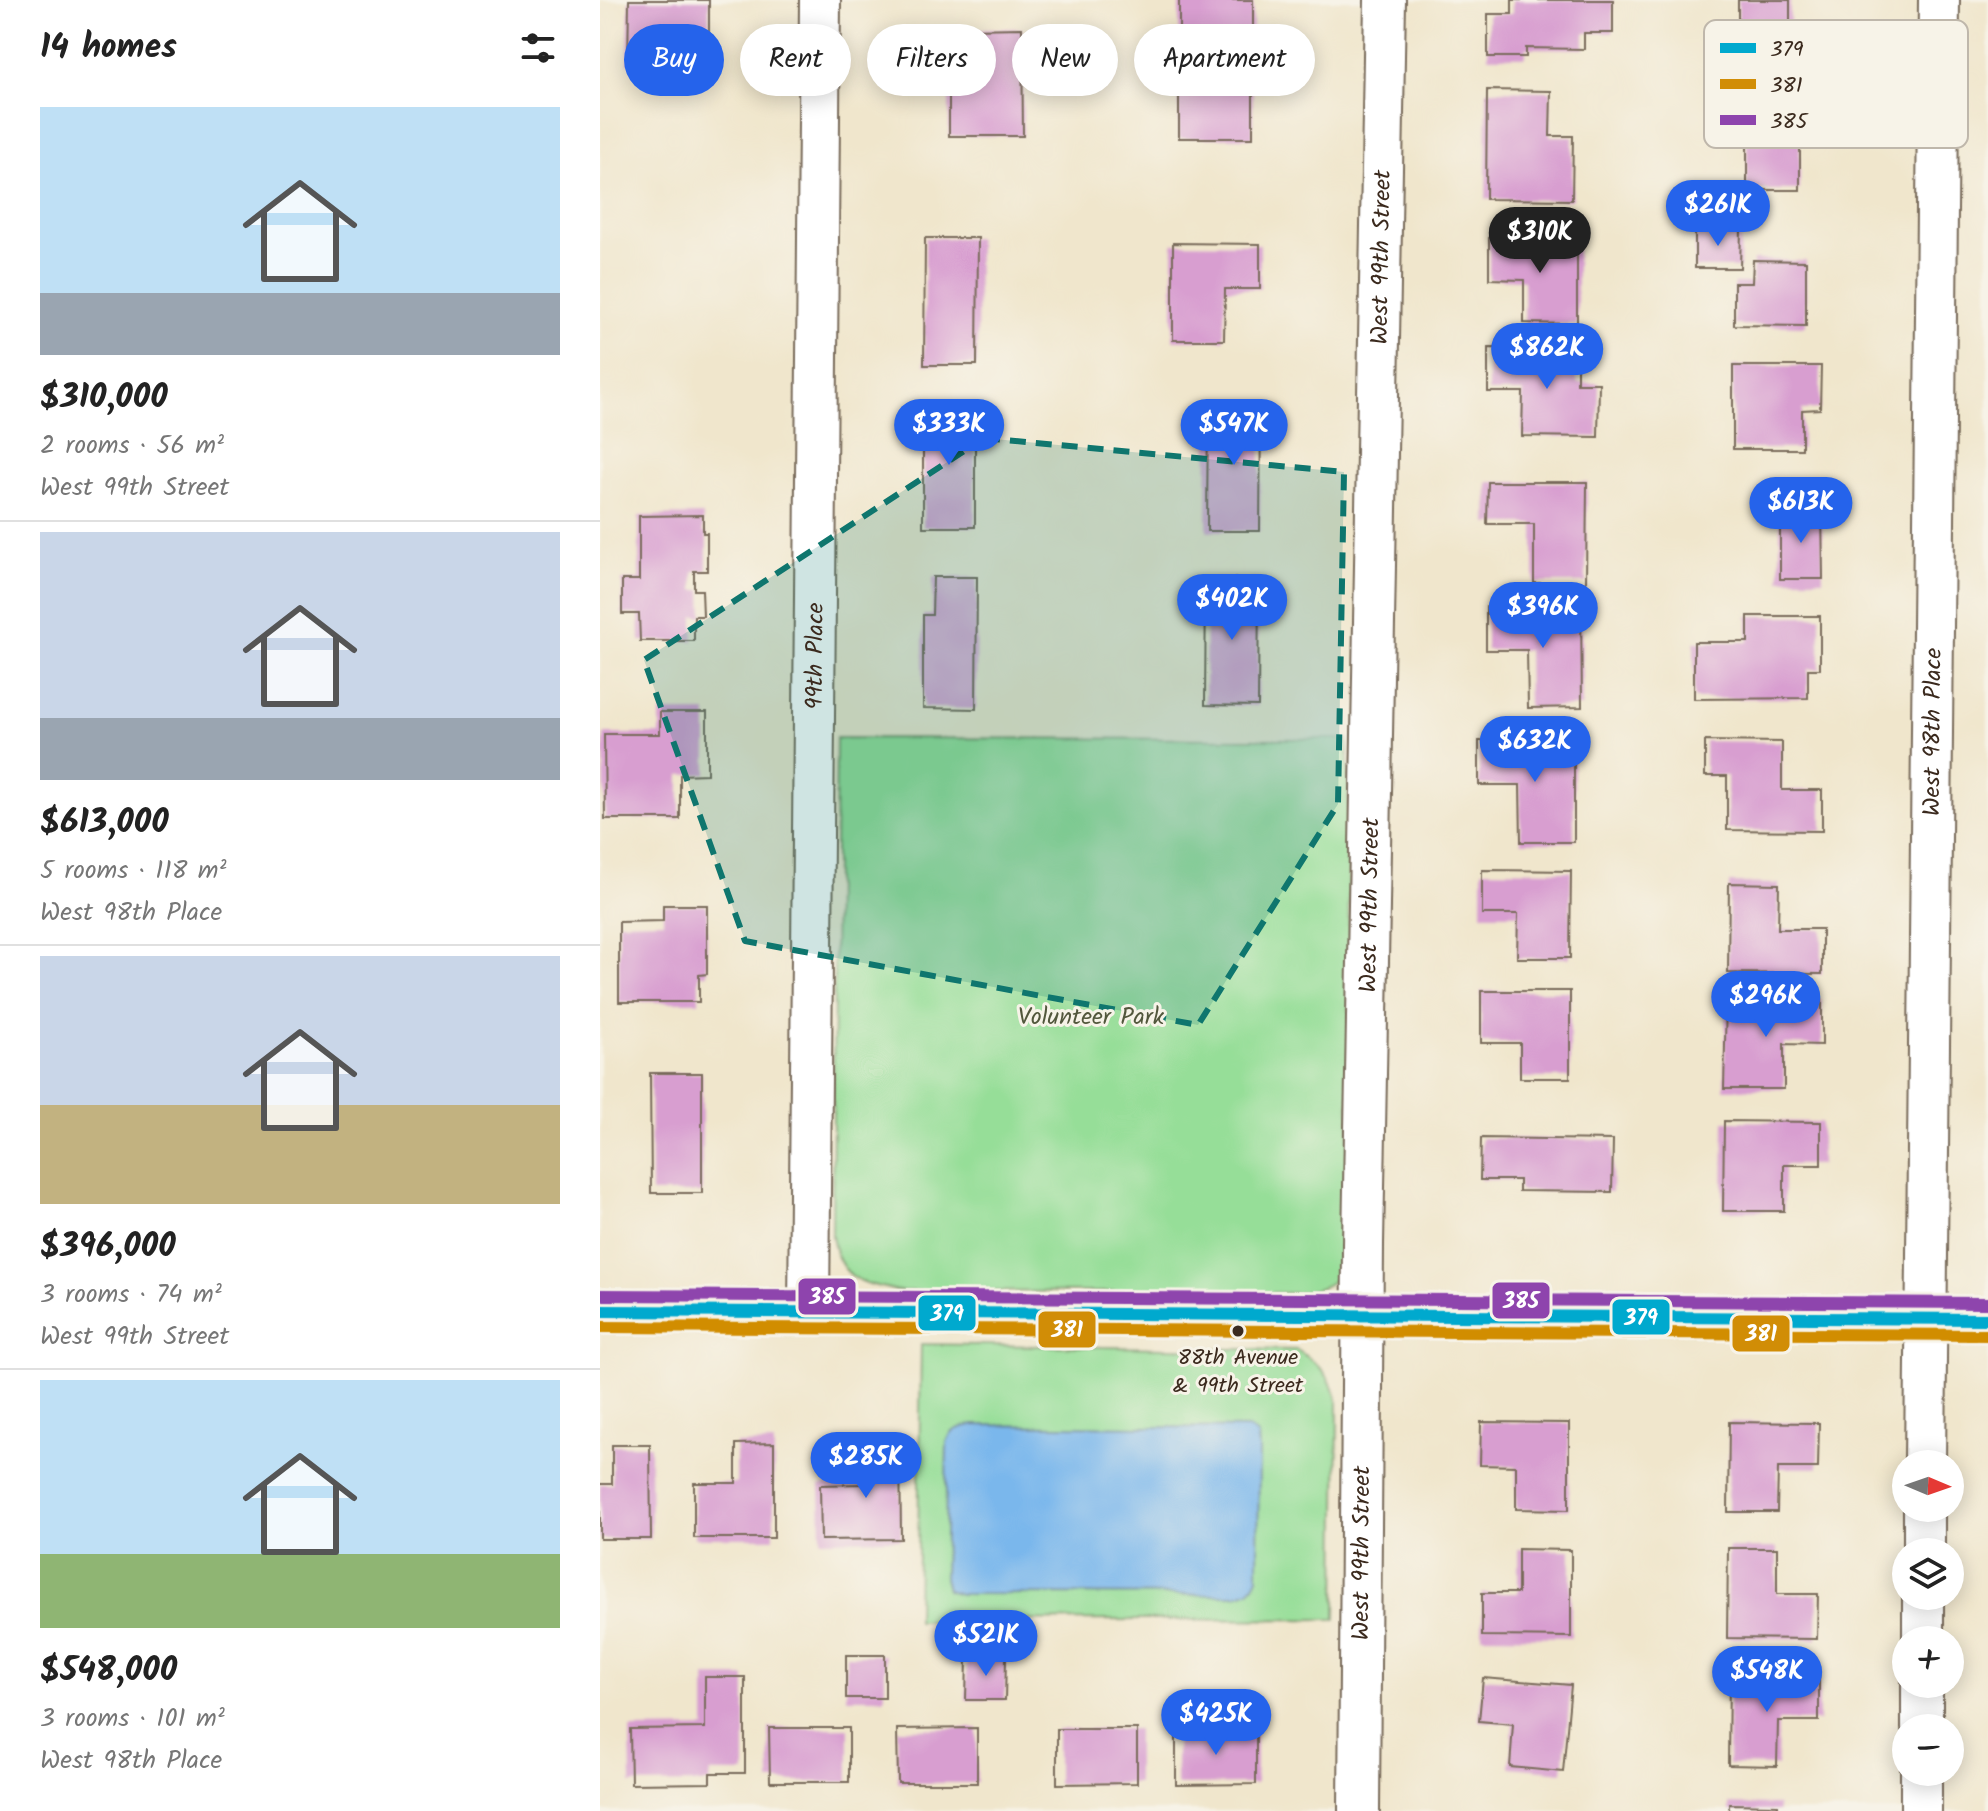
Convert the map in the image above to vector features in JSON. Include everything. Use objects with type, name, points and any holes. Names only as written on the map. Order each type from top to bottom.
[{"type":"street","name":"99th Place","points":[[809,1312],[820,0]]},
{"type":"street","name":"West 99th Street","points":[[1359,1811],[1363,1315],[1385,0]]},
{"type":"street","name":"West 98th Place","points":[[1939,0],[1939,20]]},
{"type":"street","name":"West 98th Place","points":[[1925,1450],[1938,148]]},
{"type":"street","points":[[600,1311],[1988,1319]]},
{"type":"street","points":[[1921,1786],[1921,1811]]},
{"type":"highlighted area","points":[[984,438],[1344,472],[1338,804],[1198,1025],[745,941],[644,660]]},
{"type":"green space","name":"Volunteer Park","points":[[836,738],[1348,739],[1350,1233],[1346,1259],[1332,1282],[1298,1293],[899,1291],[863,1282],[846,1271],[835,1251],[832,1236]]},
{"type":"green space","points":[[921,1344],[1297,1350],[1319,1366],[1332,1385],[1338,1403],[1336,1619],[917,1621]]},
{"type":"water","points":[[971,1425],[1248,1428],[1258,1435],[1259,1450],[1258,1577],[1254,1585],[1250,1590],[1235,1595],[960,1594],[947,1590],[944,1578],[947,1442],[956,1430]]},
{"type":"building","points":[[629,0],[709,0],[709,24],[629,24]]},
{"type":"building","points":[[1179,0],[1253,0],[1253,24],[1179,24]]},
{"type":"building","points":[[1512,0],[1613,0],[1613,33],[1584,33],[1584,49],[1526,48],[1526,57],[1488,57],[1488,14],[1512,14]]},
{"type":"building","points":[[1738,0],[1790,0],[1790,20],[1738,20]]},
{"type":"building","points":[[996,28],[1012,28],[1012,96],[1023,96],[1023,136],[949,136],[949,96],[996,96]]},
{"type":"building","points":[[1487,90],[1551,91],[1550,136],[1573,136],[1572,200],[1486,199]]},
{"type":"building","points":[[1179,96],[1253,96],[1253,138],[1179,138]]},
{"type":"building","points":[[1747,148],[1800,148],[1800,190],[1747,190]]},
{"type":"building","points":[[1695,229],[1741,229],[1740,268],[1695,268]]},
{"type":"building","points":[[1489,236],[1577,237],[1577,324],[1524,323],[1524,280],[1489,279]]},
{"type":"building","points":[[925,238],[978,238],[977,365],[924,365]]},
{"type":"building","points":[[1173,243],[1260,244],[1260,289],[1225,289],[1224,340],[1173,340]]},
{"type":"building","points":[[1753,260],[1806,261],[1806,326],[1734,325],[1734,283],[1752,283]]},
{"type":"building","points":[[1488,348],[1577,349],[1577,383],[1599,383],[1598,437],[1522,436],[1523,392],[1488,392]]},
{"type":"building","points":[[1733,366],[1821,366],[1820,409],[1802,410],[1802,449],[1733,449]]},
{"type":"building","points":[[1208,403],[1261,404],[1260,531],[1207,531]]},
{"type":"building","points":[[923,407],[975,407],[975,527],[923,527]]},
{"type":"building","points":[[1488,482],[1587,482],[1586,583],[1534,583],[1534,524],[1487,524]]},
{"type":"building","points":[[1780,510],[1822,510],[1823,579],[1780,579]]},
{"type":"building","points":[[703,515],[703,533],[707,533],[707,571],[694,571],[694,590],[702,590],[703,616],[694,616],[694,641],[640,641],[639,614],[622,614],[622,580],[639,580],[639,516]]},
{"type":"building","points":[[933,577],[977,577],[976,709],[923,708],[923,615],[932,615]]},
{"type":"building","points":[[1206,578],[1259,579],[1258,706],[1205,705]]},
{"type":"building","points":[[1581,606],[1582,707],[1528,708],[1527,650],[1486,650],[1486,607]]},
{"type":"building","points":[[1748,616],[1820,616],[1820,669],[1808,669],[1808,698],[1694,699],[1694,642],[1748,642]]},
{"type":"building","points":[[660,712],[707,712],[707,774],[680,775],[680,819],[605,819],[604,734],[660,734]]},
{"type":"building","points":[[1574,740],[1574,842],[1521,842],[1520,785],[1479,785],[1479,741]]},
{"type":"building","points":[[1705,741],[1782,742],[1782,790],[1822,790],[1822,831],[1727,830],[1727,776],[1705,776]]},
{"type":"building","points":[[1482,870],[1571,871],[1570,958],[1517,958],[1518,914],[1482,914]]},
{"type":"building","points":[[1729,883],[1779,884],[1778,929],[1822,929],[1822,974],[1728,973]]},
{"type":"building","points":[[663,905],[707,905],[707,974],[699,975],[699,1002],[619,1002],[619,922],[663,921]]},
{"type":"building","points":[[1481,991],[1570,991],[1570,1078],[1520,1078],[1520,1043],[1481,1043]]},
{"type":"building","points":[[1726,999],[1822,1000],[1822,1045],[1784,1044],[1784,1089],[1724,1089]]},
{"type":"building","points":[[650,1073],[702,1073],[702,1193],[651,1193]]},
{"type":"building","points":[[1724,1121],[1821,1122],[1821,1165],[1784,1165],[1784,1211],[1723,1211]]},
{"type":"building","points":[[1481,1138],[1613,1140],[1612,1192],[1519,1191],[1519,1180],[1480,1180]]},
{"type":"building","points":[[1481,1422],[1569,1423],[1569,1510],[1516,1509],[1516,1466],[1480,1465]]},
{"type":"building","points":[[1729,1422],[1819,1423],[1818,1468],[1778,1468],[1777,1512],[1728,1512]]},
{"type":"building","points":[[774,1443],[774,1538],[694,1538],[694,1483],[736,1483],[736,1444]]},
{"type":"building","points":[[612,1445],[650,1445],[651,1539],[600,1539],[600,1484],[612,1484]]},
{"type":"building","points":[[862,1445],[900,1445],[901,1539],[821,1540],[820,1485],[862,1484]]},
{"type":"building","points":[[1728,1548],[1777,1548],[1777,1594],[1818,1594],[1817,1639],[1727,1638]]},
{"type":"building","points":[[1518,1549],[1571,1550],[1571,1637],[1482,1636],[1482,1593],[1518,1593]]},
{"type":"building","points":[[846,1655],[885,1655],[885,1698],[846,1698]]},
{"type":"building","points":[[967,1657],[1006,1657],[1005,1700],[966,1700]]},
{"type":"building","points":[[1729,1676],[1819,1676],[1819,1721],[1778,1721],[1777,1766],[1728,1765]]},
{"type":"building","points":[[705,1677],[745,1677],[745,1773],[710,1773],[710,1783],[631,1784],[630,1729],[705,1728]]},
{"type":"building","points":[[1483,1678],[1571,1685],[1563,1772],[1510,1767],[1513,1724],[1479,1721]]},
{"type":"building","points":[[769,1728],[849,1728],[849,1782],[770,1782]]},
{"type":"building","points":[[977,1728],[977,1783],[898,1783],[897,1729]]},
{"type":"building","points":[[1057,1729],[1137,1729],[1137,1783],[1057,1784]]},
{"type":"building","points":[[1176,1730],[1256,1730],[1256,1784],[1176,1785]]},
{"type":"building","points":[[1729,1804],[1778,1805],[1778,1811],[1729,1811]]},
{"type":"transit line","name":"385","points":[[600,1295],[1988,1303]]},
{"type":"transit line","name":"379","points":[[600,1311],[1988,1319]]},
{"type":"transit line","name":"381","points":[[600,1327],[1988,1335]]},
{"type":"place","name":"88th Avenue & 99th Street","points":[[1238,1331]]}]
